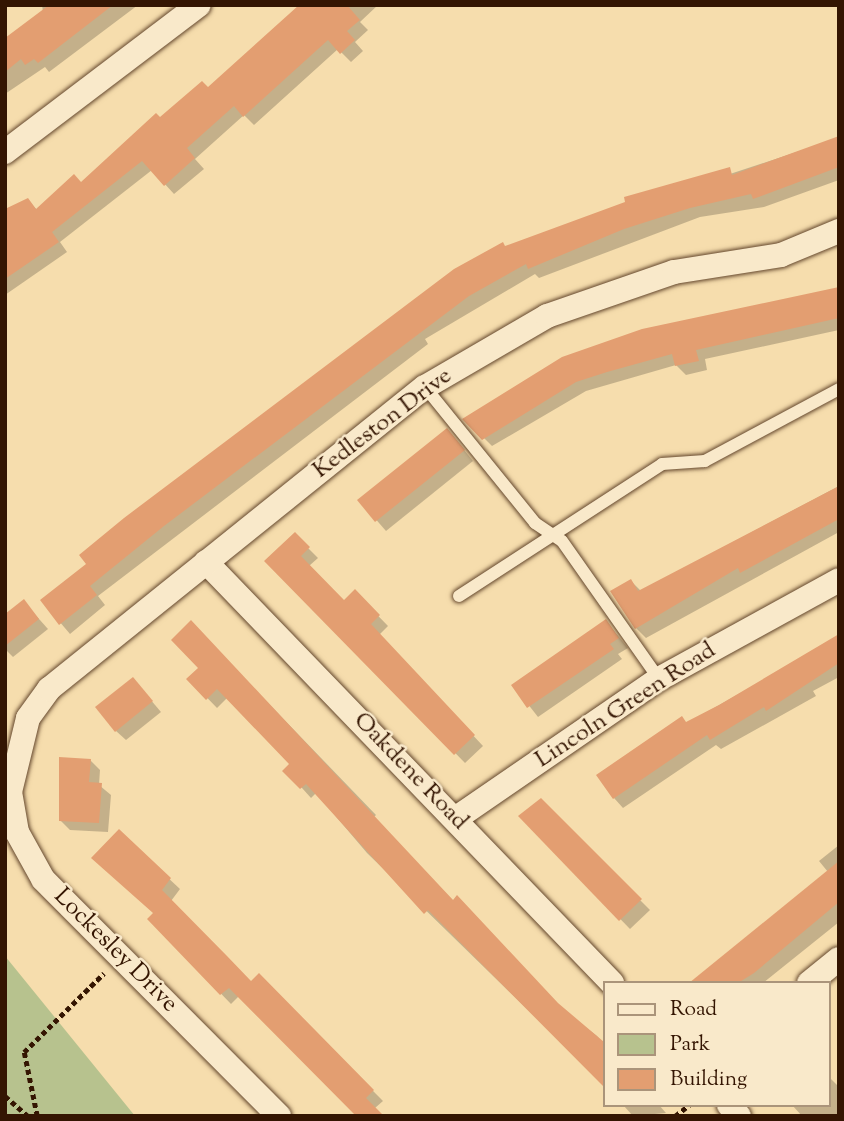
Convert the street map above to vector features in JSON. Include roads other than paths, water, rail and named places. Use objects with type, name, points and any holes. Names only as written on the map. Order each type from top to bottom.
[{"type":"street","points":[[5,152],[199,5]]},
{"type":"street","name":"Kedleston Drive","points":[[9,756],[28,718],[49,689],[425,387],[547,316],[674,272],[781,255],[839,231]]},
{"type":"street","name":"Oakdene Road","points":[[206,562],[610,981]]},
{"type":"street","name":"Lincoln Green Road","points":[[456,819],[659,679],[839,580]]},
{"type":"street","name":"Lockesley Drive","points":[[9,756],[10,792],[17,832],[43,879],[279,1116]]},
{"type":"street","points":[[812,981],[839,959]]},
{"type":"lane","points":[[425,387],[550,533],[562,541],[659,679]]},
{"type":"lane","points":[[459,596],[550,533],[662,464],[705,461],[839,389]]}]
